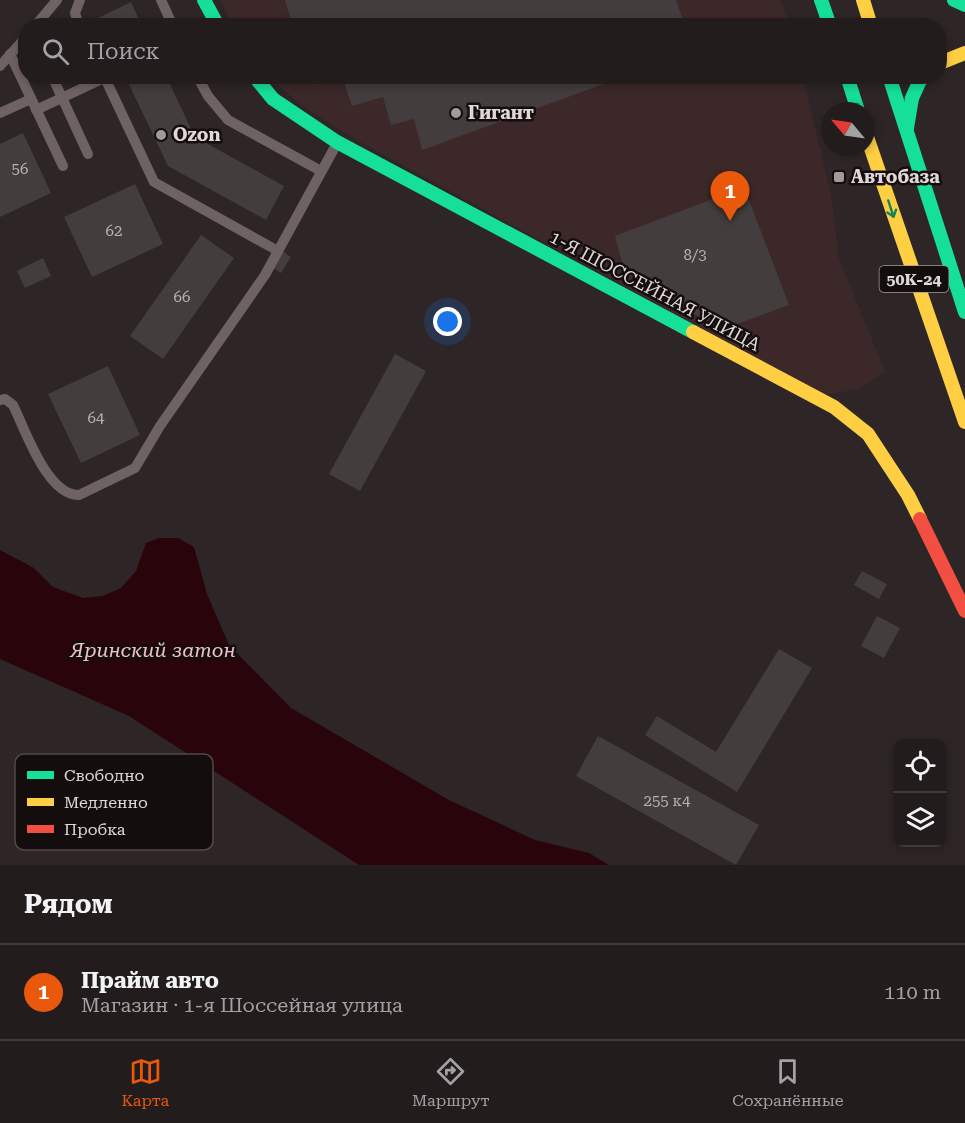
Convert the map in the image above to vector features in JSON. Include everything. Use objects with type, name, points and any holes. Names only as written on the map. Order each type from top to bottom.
[{"type":"main road","points":[[204,0],[214,18]]},
{"type":"main road","points":[[821,0],[827,18]]},
{"type":"main road","points":[[863,0],[869,18]]},
{"type":"main road","points":[[954,0],[965,5]]},
{"type":"main road","points":[[947,60],[964,55]]},
{"type":"main road","name":"1-Я ШОССЕЙНАЯ УЛИЦА","points":[[261,84],[273,99],[338,142],[834,407],[868,434],[908,495],[965,611]]},
{"type":"main road","points":[[850,84],[855,102]]},
{"type":"main road","name":"50К-24","points":[[892,84],[965,312]]},
{"type":"main road","points":[[907,128],[912,98],[918,84]]},
{"type":"main road","name":"50К-24","points":[[874,156],[965,422]]},
{"type":"lane","points":[[42,18],[57,0]]},
{"type":"lane","points":[[77,18],[75,13],[80,0]]},
{"type":"lane","points":[[160,0],[168,18]]},
{"type":"lane","points":[[0,66],[18,46]]},
{"type":"lane","points":[[10,54],[18,71]]},
{"type":"lane","points":[[24,84],[63,166]]},
{"type":"lane","points":[[56,84],[88,154]]},
{"type":"lane","points":[[36,110],[90,84]]},
{"type":"lane","points":[[107,84],[154,183],[278,251]]},
{"type":"lane","points":[[201,84],[208,96],[228,120],[321,171]]},
{"type":"lane","points":[[0,113],[31,99]]},
{"type":"lane","points":[[0,400],[5,399],[13,405],[48,477],[73,495],[79,495],[131,470],[265,275],[338,142]]},
{"type":"shaded area","points":[[221,0],[781,0],[787,18],[229,18]]},
{"type":"shaded area","points":[[277,84],[805,84],[831,195],[839,258],[885,372],[858,389],[824,395],[360,142],[301,105]]},
{"type":"water","name":"Яринский затон","points":[[159,538],[178,538],[194,547],[207,594],[229,645],[291,708],[449,800],[535,840],[589,853],[609,865],[359,865],[213,770],[213,754],[188,754],[129,716],[0,659],[0,550],[34,568],[53,587],[83,598],[103,596],[121,588],[136,571],[146,543]]},
{"type":"building","points":[[285,0],[676,0],[682,18],[291,18]]},
{"type":"building","points":[[131,2],[138,18],[98,18]]},
{"type":"building","points":[[129,84],[170,84],[195,137],[284,186],[266,220],[168,166]]},
{"type":"building","name":"Гигант","points":[[345,84],[604,84],[422,150],[414,119],[391,125],[383,97],[352,106]]},
{"type":"building","points":[[23,133],[51,193],[0,217],[0,144]]},
{"type":"building","points":[[135,184],[163,244],[92,277],[64,217]]},
{"type":"building","points":[[744,187],[789,305],[721,330],[625,273],[615,236]]},
{"type":"building","points":[[201,235],[234,258],[163,359],[130,336]]},
{"type":"building","points":[[282,251],[291,257],[281,273],[272,267]]},
{"type":"building","points":[[43,258],[51,276],[25,288],[17,271]]},
{"type":"building","points":[[395,354],[426,371],[360,491],[329,474]]},
{"type":"building","points":[[108,366],[140,435],[81,463],[48,394]]},
{"type":"building","points":[[862,571],[887,584],[879,599],[854,585]]},
{"type":"building","points":[[877,616],[900,628],[884,658],[861,646]]},
{"type":"building","points":[[779,649],[812,668],[737,792],[645,735],[657,716],[716,752]]},
{"type":"building","points":[[598,736],[759,825],[736,865],[576,776]]},
{"type":"traffic: fast","points":[[204,0],[214,18]]},
{"type":"traffic: fast","points":[[821,0],[827,18]]},
{"type":"traffic: fast","points":[[954,0],[965,5]]},
{"type":"traffic: fast","points":[[261,84],[273,99],[337,142],[693,332]]},
{"type":"traffic: fast","points":[[850,84],[855,102]]},
{"type":"traffic: fast","points":[[892,84],[965,312]]},
{"type":"traffic: fast","points":[[907,128],[912,98],[918,84]]},
{"type":"traffic: slow","points":[[863,0],[869,18]]},
{"type":"traffic: slow","points":[[947,60],[965,53]]},
{"type":"traffic: slow","points":[[874,156],[965,422]]},
{"type":"traffic: slow","points":[[693,332],[834,407],[868,434],[908,495],[920,519]]},
{"type":"traffic: jam","points":[[920,519],[965,611]]},
{"type":"place","name":"Гигант","points":[[456,113]]},
{"type":"place","name":"Ozon","points":[[161,135]]},
{"type":"place","name":"Автобаза","points":[[839,177]]},
{"type":"place","name":"Прайм авто","points":[[730,221]]}]
